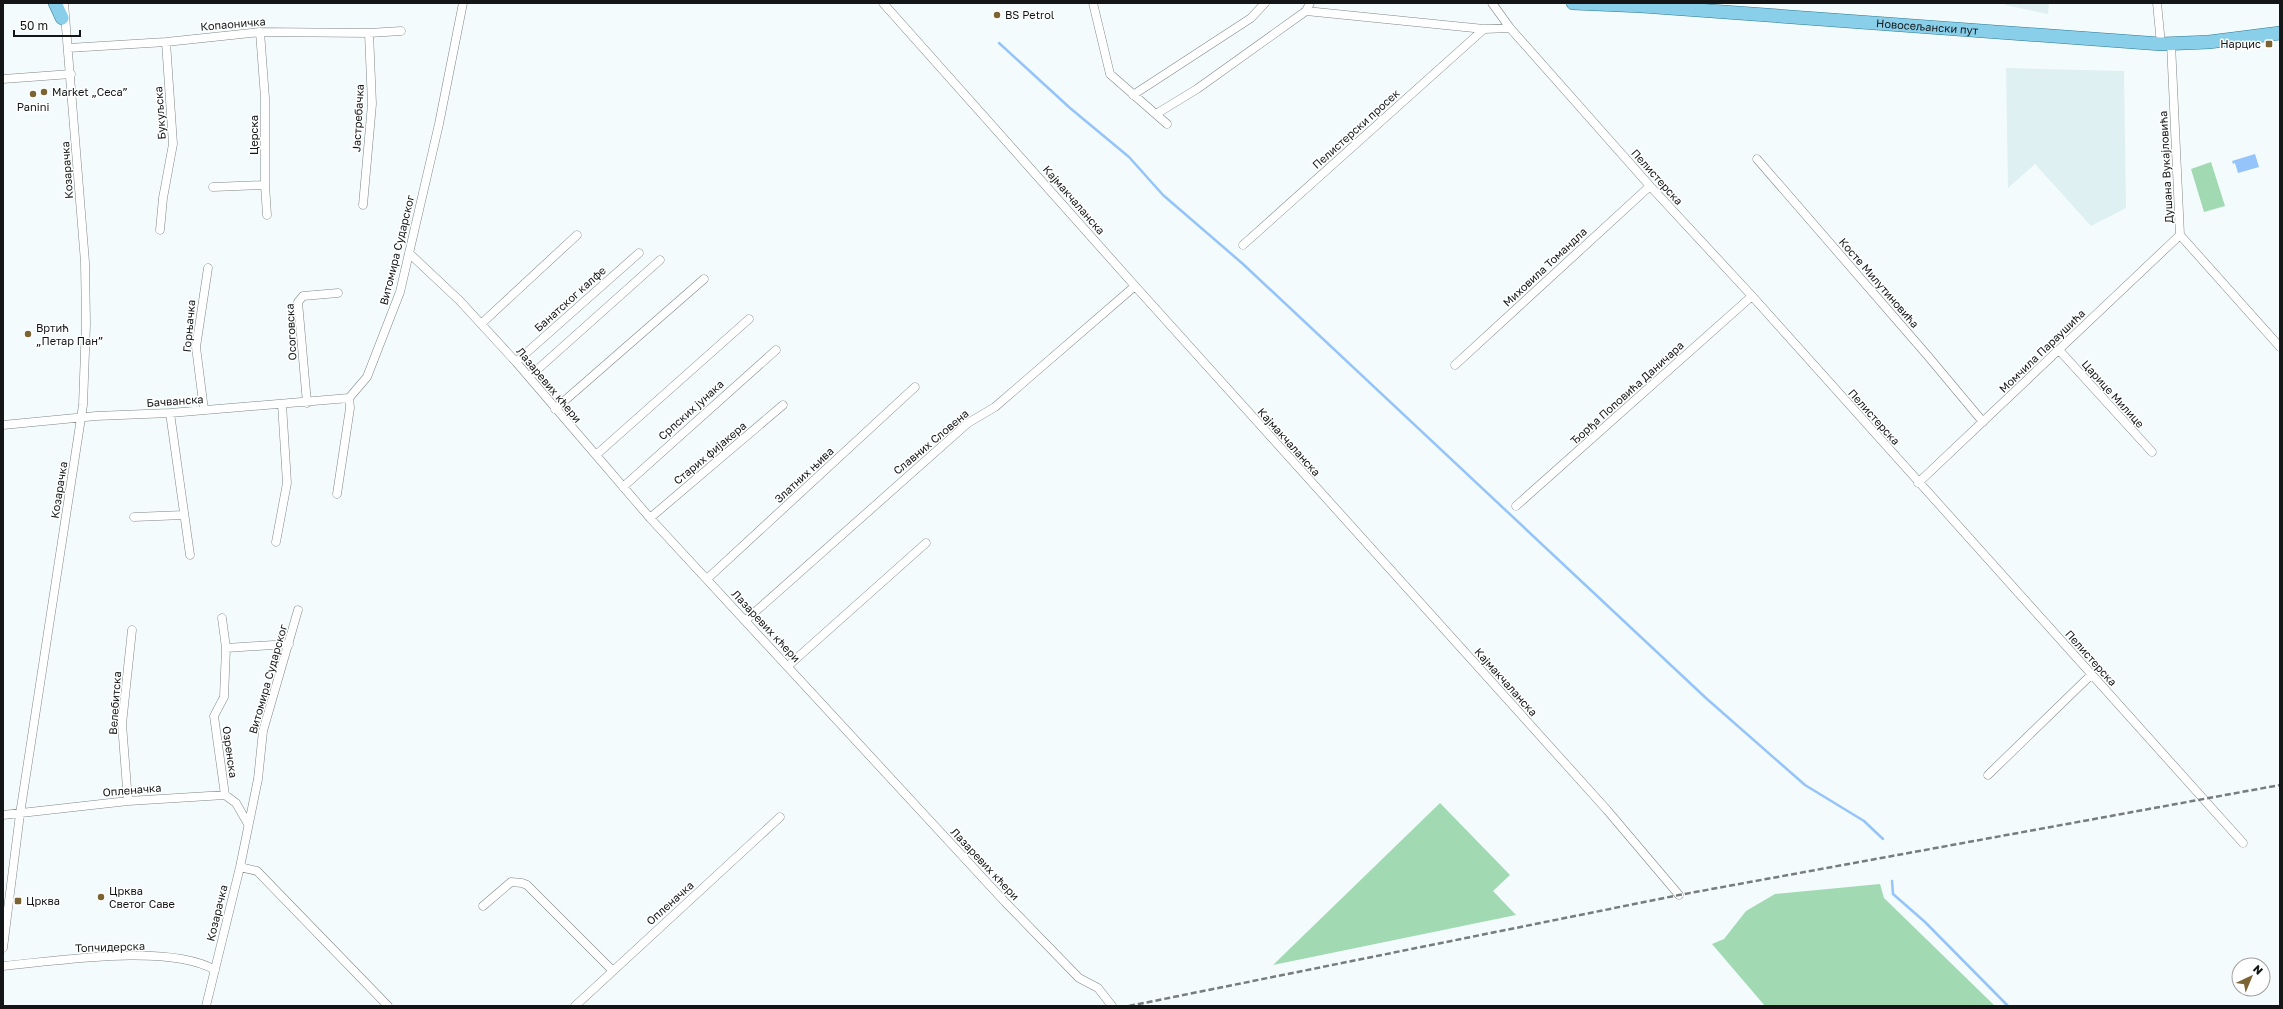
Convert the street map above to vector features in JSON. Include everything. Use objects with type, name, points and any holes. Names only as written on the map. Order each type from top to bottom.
[{"type":"main road","points":[[55,3],[64,17]]},
{"type":"main road","points":[[64,17],[67,3]]},
{"type":"main road","name":"Новосељански пут","points":[[1573,3],[1642,6],[2166,44],[2209,42],[2280,33]]},
{"type":"street","name":"Козарачка","points":[[59,3],[64,17]]},
{"type":"street","name":"Козарачка","points":[[3,948],[20,814],[82,418],[86,324],[86,262],[64,3]]},
{"type":"street","name":"Витомира Сударског","points":[[349,398],[367,377],[400,292],[439,124],[463,3]]},
{"type":"street","name":"Кајмакчаланска","points":[[883,3],[1134,286],[1607,810],[1680,895]]},
{"type":"street","points":[[1093,3],[1110,74],[1167,124]]},
{"type":"street","points":[[1133,95],[1251,18],[1263,7],[1265,3]]},
{"type":"street","points":[[1156,114],[1197,89],[1306,11],[1310,3]]},
{"type":"street","name":"Пелистерска","points":[[1492,3],[1510,28],[1650,186],[1752,296],[2243,844]]},
{"type":"street","name":"Душана Вукајловића","points":[[2157,3],[2166,44],[2180,235],[2280,347]]},
{"type":"street","points":[[1306,11],[1484,29],[1510,28]]},
{"type":"street","name":"Пелистерски просек","points":[[1242,245],[1484,29]]},
{"type":"street","name":"Копаоничка","points":[[68,48],[166,42],[260,32],[369,33],[401,31]]},
{"type":"street","name":"Церска","points":[[260,32],[265,98],[265,185],[267,215]]},
{"type":"street","name":"Јастребачка","points":[[363,205],[372,104],[369,33]]},
{"type":"street","name":"Букуљска","points":[[160,230],[163,198],[173,144],[166,42]]},
{"type":"street","points":[[3,79],[71,74]]},
{"type":"street","name":"Косте Милутиновића","points":[[1757,159],[1983,422]]},
{"type":"street","points":[[213,187],[265,185]]},
{"type":"street","name":"Миховила Томандла","points":[[1455,365],[1650,186]]},
{"type":"street","points":[[481,324],[577,235]]},
{"type":"street","name":"Момчила Параушића","points":[[1918,483],[2180,235]]},
{"type":"street","name":"Лазаревих кћери","points":[[409,253],[481,324],[516,362],[650,518],[746,620],[1005,902],[1079,978],[1098,988],[1112,1006]]},
{"type":"street","name":"Банатског калфе","points":[[516,362],[639,253]]},
{"type":"street","points":[[529,377],[660,260]]},
{"type":"street","name":"Горњачка","points":[[204,410],[196,347],[208,268]]},
{"type":"street","points":[[555,409],[704,279]]},
{"type":"street","name":"Славних Словена","points":[[746,620],[968,423],[995,407],[1134,286]]},
{"type":"street","name":"Осоговска","points":[[308,403],[298,302],[303,296],[338,293]]},
{"type":"street","name":"Ђорђа Поповића Даничара","points":[[1516,506],[1752,296]]},
{"type":"street","points":[[596,455],[749,320]]},
{"type":"street","name":"Српских јунака","points":[[623,487],[776,350]]},
{"type":"street","name":"Царице Милице","points":[[2059,350],[2152,452]]},
{"type":"street","name":"Златних њива","points":[[707,579],[915,387]]},
{"type":"street","points":[[337,494],[350,408],[349,398]]},
{"type":"street","name":"Бачванска","points":[[3,425],[82,418],[308,403],[349,398]]},
{"type":"street","points":[[276,542],[287,483],[282,404]]},
{"type":"street","name":"Старих фијакера","points":[[650,518],[783,405]]},
{"type":"street","points":[[170,413],[190,555]]},
{"type":"street","points":[[134,517],[184,515]]},
{"type":"street","points":[[788,666],[926,543]]},
{"type":"street","name":"Витомира Сударског","points":[[248,824],[258,779],[263,731],[298,610]]},
{"type":"street","name":"Озренска","points":[[222,618],[226,648],[224,697],[214,716],[225,795]]},
{"type":"street","name":"Велебитска","points":[[128,801],[122,724],[132,630]]},
{"type":"street","points":[[226,648],[289,644]]},
{"type":"street","points":[[1988,775],[2091,675]]},
{"type":"street","points":[[225,795],[236,803],[248,824]]},
{"type":"street","name":"Опленачка","points":[[3,814],[20,814],[128,801],[225,795]]},
{"type":"street","name":"Опленачка","points":[[574,1006],[780,817]]},
{"type":"street","name":"Козарачка","points":[[206,1006],[240,866],[248,824]]},
{"type":"street","points":[[240,866],[257,870],[388,1006]]},
{"type":"street","points":[[483,906],[511,882],[527,885],[612,971]]},
{"type":"street","name":"Топчидерска","points":[[3,966],[113,956],[181,958],[203,963],[215,970]]},
{"type":"shaded area","points":[[2005,3],[2049,3],[2048,14],[2005,5]]},
{"type":"shaded area","points":[[2006,68],[2124,71],[2126,208],[2091,226],[2035,164],[2008,188]]},
{"type":"green space","points":[[2211,162],[2225,206],[2204,212],[2191,169]]},
{"type":"green space","points":[[1440,803],[1510,875],[1493,891],[1516,915],[1273,965]]},
{"type":"green space","points":[[1880,884],[1884,898],[1995,1006],[1765,1006],[1712,944],[1724,939],[1746,911],[1775,894]]},
{"type":"water","points":[[2255,154],[2259,167],[2238,173],[2235,163],[2233,164],[2232,161]]},
{"type":"waterway","points":[[999,43],[1070,108],[1129,157],[1163,195],[1243,264],[1707,699],[1805,785],[1864,821],[1883,839]]},
{"type":"waterway","points":[[1892,881],[1893,894],[1925,922],[2008,1006]]},
{"type":"railway","points":[[1129,1006],[1679,895],[2280,785]]},
{"type":"place","name":"BS Petrol","points":[[997,15]]},
{"type":"place","name":"Нарцис","points":[[2269,44]]},
{"type":"place","name":"Market „Ceca”","points":[[44,92]]},
{"type":"place","name":"Panini","points":[[33,94]]},
{"type":"place","name":"Вртић „Петар Пан”","points":[[28,334]]},
{"type":"place","name":"Црква Светог Саве","points":[[101,897]]},
{"type":"place","name":"Црква","points":[[18,901]]}]
